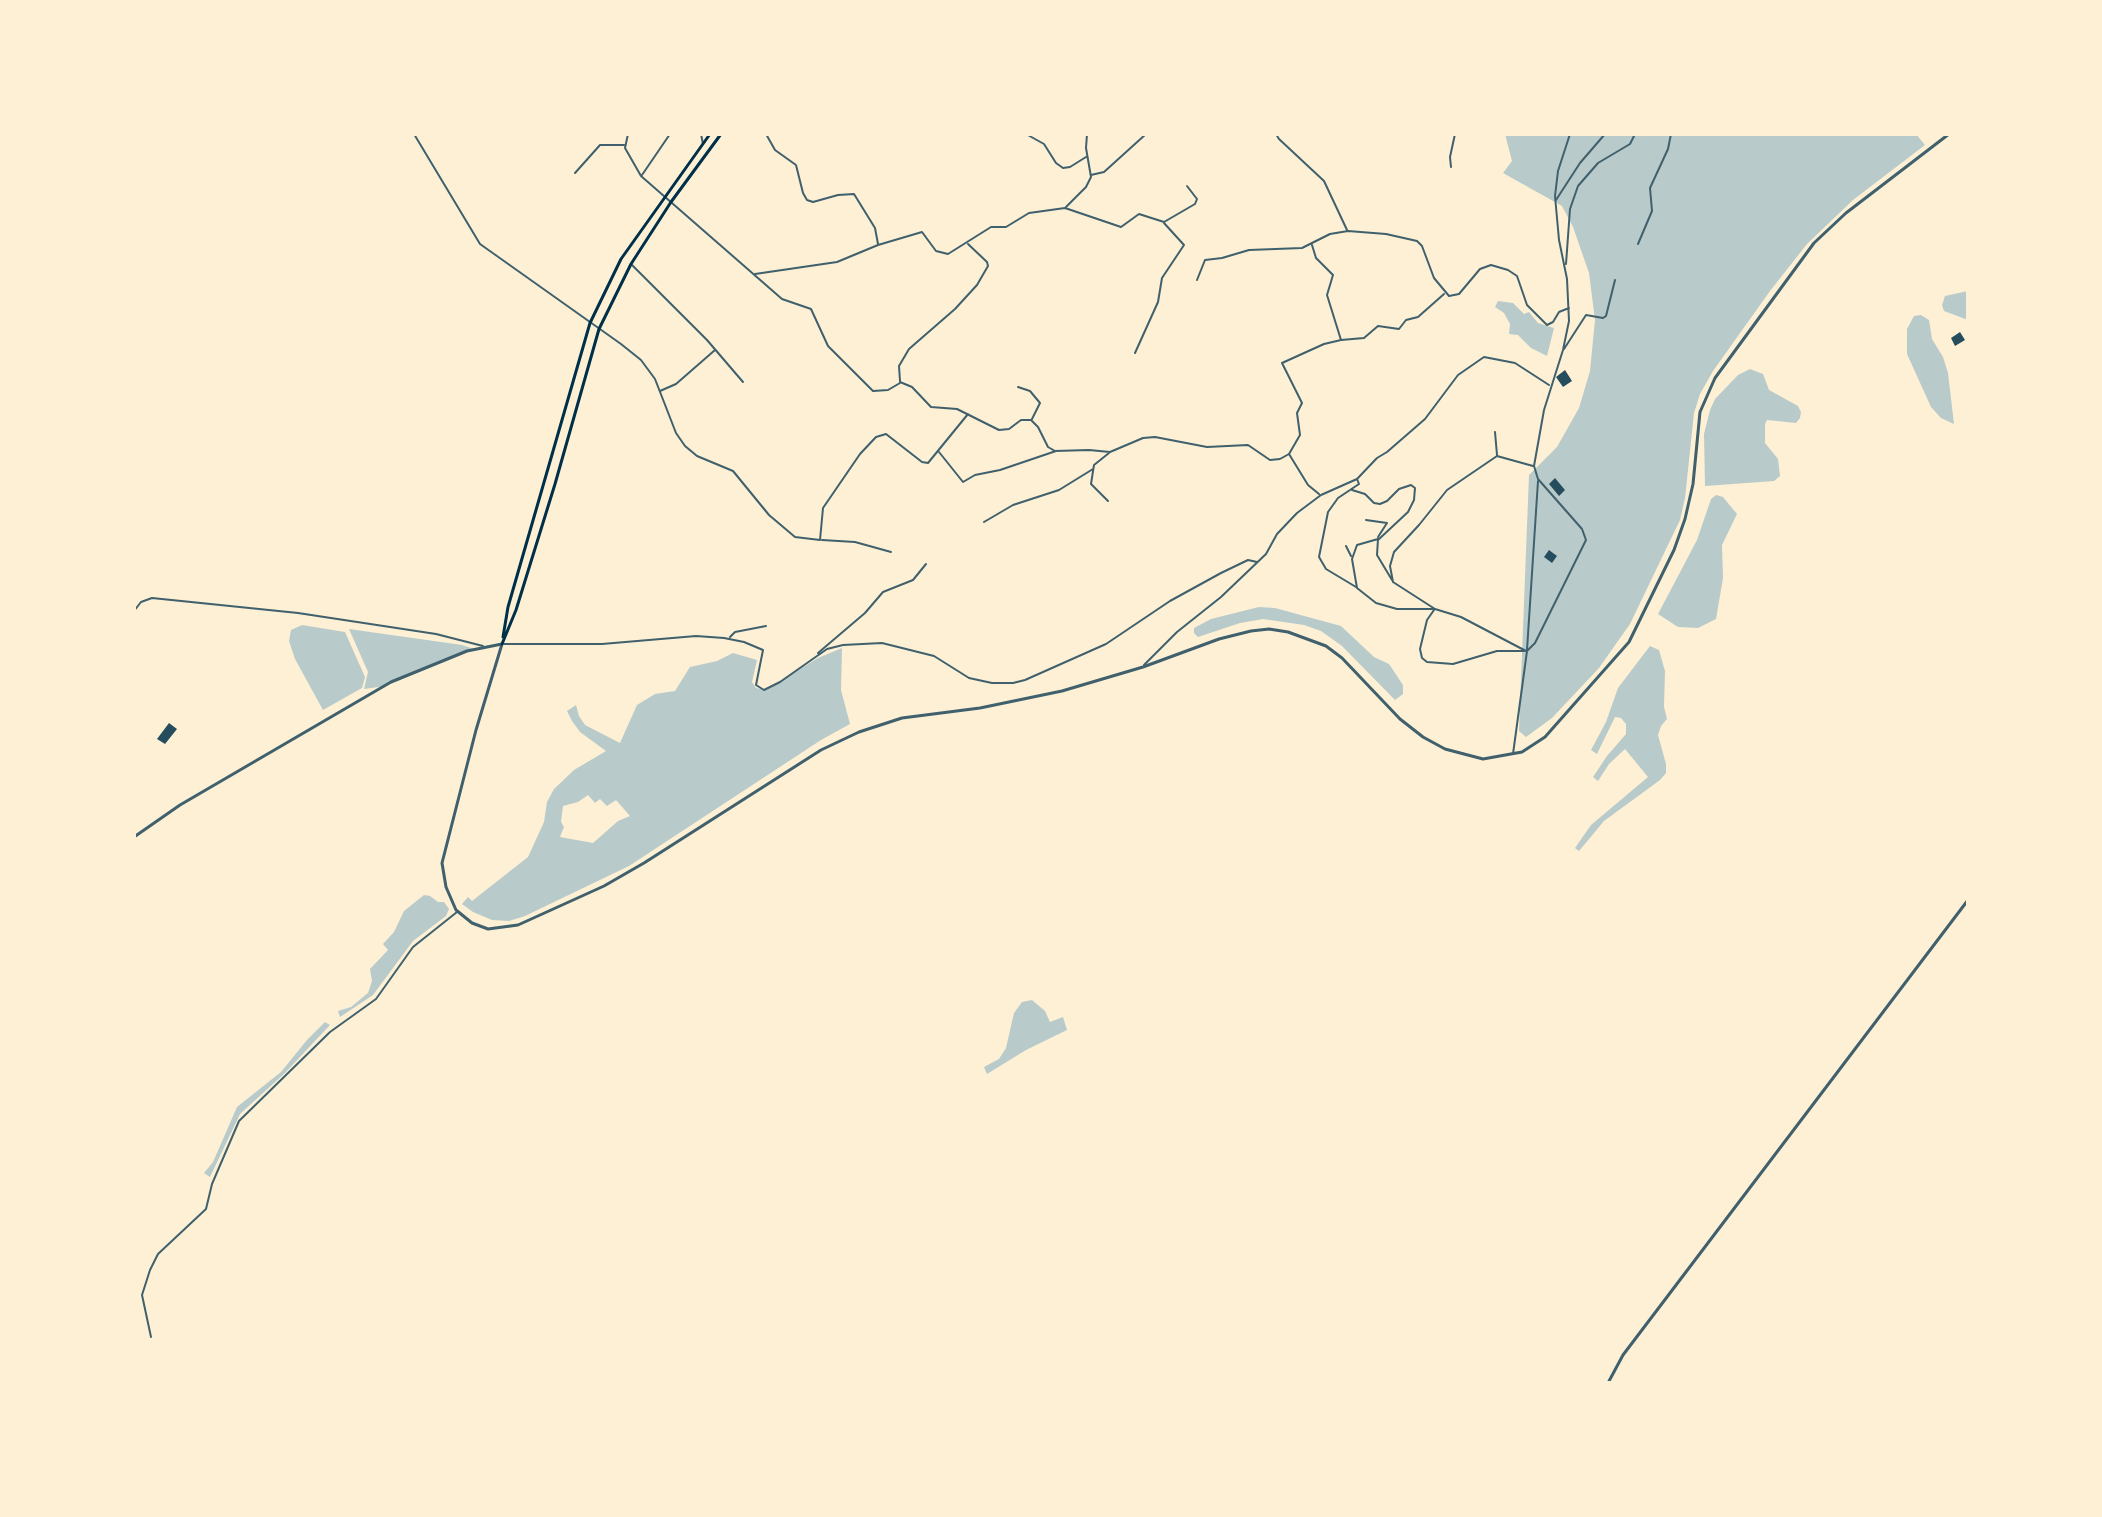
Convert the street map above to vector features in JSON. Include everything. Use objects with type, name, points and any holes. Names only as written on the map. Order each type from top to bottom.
[{"type":"main road","points":[[502,644],[508,607],[590,323],[621,259],[710,134]]},
{"type":"main road","points":[[502,644],[516,610],[555,484],[599,329],[631,264],[671,202],[721,134]]},
{"type":"street","points":[[414,134],[476,241],[641,360],[652,374],[679,438],[688,450],[733,471],[769,515],[795,537],[855,542],[891,552]]},
{"type":"street","points":[[628,134],[624,145],[641,176],[782,299],[811,309],[828,346],[873,391],[888,390],[900,382]]},
{"type":"street","points":[[641,176],[670,134]]},
{"type":"street","points":[[701,134],[703,144]]},
{"type":"street","points":[[766,134],[775,150],[796,165],[807,200],[813,202],[854,194],[875,228],[878,245]]},
{"type":"street","points":[[1026,134],[1046,147],[1063,168],[1087,156]]},
{"type":"street","points":[[1065,208],[1086,187],[1091,175],[1087,134]]},
{"type":"street","points":[[1091,175],[1104,172],[1146,134]]},
{"type":"street","points":[[1276,134],[1324,181],[1348,231]]},
{"type":"street","points":[[1451,167],[1455,134]]},
{"type":"street","points":[[1513,755],[1527,651],[1538,479],[1534,466],[1550,386],[1563,350],[1569,308],[1555,201],[1558,171],[1570,134]]},
{"type":"street","points":[[1555,201],[1580,163],[1605,134]]},
{"type":"street","points":[[1566,269],[1570,209],[1576,192],[1593,167],[1630,144],[1635,134]]},
{"type":"street","points":[[1638,244],[1652,211],[1650,188],[1668,149],[1671,134]]},
{"type":"street","points":[[502,644],[442,858],[446,887],[458,911],[477,926],[500,929],[518,925],[566,904],[644,863],[821,750],[872,727],[902,718],[1049,695],[1240,633],[1263,629],[1316,640],[1331,649],[1400,719],[1438,746],[1476,758],[1513,755],[1541,741],[1622,654],[1629,642],[1682,531],[1693,484],[1700,412],[1715,378],[1814,243],[1846,213],[1949,134]]},
{"type":"street","points":[[575,173],[598,146],[624,145]]},
{"type":"street","points":[[1164,222],[1195,204],[1197,199],[1187,186]]},
{"type":"street","points":[[755,274],[828,264],[922,232],[935,249],[948,254],[989,228],[1006,227],[1029,213],[1065,208],[1121,227],[1139,214],[1164,222],[1184,245],[1162,278],[1158,302],[1135,353]]},
{"type":"street","points":[[1197,280],[1205,260],[1249,250],[1296,248],[1330,234],[1348,231],[1386,234],[1417,241],[1422,246],[1434,278],[1445,293],[1452,296],[1459,294],[1480,269],[1488,265],[1515,274],[1521,282],[1530,310],[1547,325],[1559,312],[1569,308]]},
{"type":"street","points":[[900,382],[898,369],[905,354],[955,309],[977,285],[988,266],[967,242]]},
{"type":"street","points":[[1312,244],[1316,258],[1333,275],[1327,295],[1341,340]]},
{"type":"street","points":[[631,264],[716,349],[743,382]]},
{"type":"street","points":[[1563,350],[1586,315],[1606,316],[1615,280]]},
{"type":"street","points":[[1108,501],[1091,484],[1094,465],[1110,452],[1143,438],[1155,437],[1207,447],[1248,445],[1270,460],[1289,454],[1300,435],[1297,413],[1302,403],[1282,363],[1324,344],[1364,338],[1378,326],[1399,329],[1408,318],[1418,317],[1445,293]]},
{"type":"street","points":[[660,391],[676,384],[716,349]]},
{"type":"street","points":[[1143,667],[1177,632],[1221,597],[1266,554],[1286,524],[1321,495],[1357,479],[1377,458],[1425,419],[1458,375],[1484,357],[1515,363],[1550,386]]},
{"type":"street","points":[[900,382],[912,387],[931,407],[953,407],[999,430],[1009,429],[1021,420],[1031,420],[1048,447],[1057,451]]},
{"type":"street","points":[[1018,387],[1028,389],[1040,403],[1031,420]]},
{"type":"street","points":[[820,540],[823,508],[860,454],[876,437],[886,434],[925,463],[930,462],[968,414]]},
{"type":"street","points":[[1495,432],[1497,456]]},
{"type":"street","points":[[938,451],[963,482],[975,475],[1057,451],[1110,452]]},
{"type":"street","points":[[1289,454],[1308,485],[1321,495]]},
{"type":"street","points":[[1392,580],[1390,562],[1396,549],[1450,487],[1497,456],[1534,466]]},
{"type":"street","points":[[984,522],[1013,505],[1059,490],[1093,469]]},
{"type":"street","points":[[1357,479],[1359,484],[1338,498],[1328,512],[1319,557],[1326,569],[1376,603],[1387,607],[1435,609],[1461,617],[1527,651]]},
{"type":"street","points":[[1435,609],[1427,620],[1420,649],[1422,658],[1427,662],[1453,664],[1497,651],[1527,651],[1535,643],[1586,540],[1582,529],[1538,479]]},
{"type":"street","points":[[1351,490],[1365,494],[1374,503],[1380,504],[1399,489],[1411,485],[1415,488],[1408,512],[1378,539],[1357,545],[1352,559]]},
{"type":"street","points":[[1366,520],[1387,523],[1378,539],[1377,555],[1392,580],[1435,609]]},
{"type":"street","points":[[1346,546],[1352,559],[1357,588]]},
{"type":"street","points":[[816,655],[843,645],[888,644],[937,657],[969,678],[999,684],[1019,682],[1106,644],[1170,601],[1221,573],[1248,560],[1257,562]]},
{"type":"street","points":[[134,837],[180,805],[391,682],[483,646],[602,644],[696,636],[729,639],[763,650],[756,675],[756,685],[762,690],[780,682],[816,655],[865,613],[883,592],[913,580],[926,564]]},
{"type":"street","points":[[134,611],[141,602],[152,598],[436,634],[483,646]]},
{"type":"street","points":[[729,639],[735,632],[766,626]]},
{"type":"street","points":[[1608,1383],[1623,1355],[1968,900]]},
{"type":"street","points":[[151,1337],[142,1295],[150,1270],[158,1254],[206,1209],[212,1184],[239,1121],[334,1028],[376,999],[413,947],[458,911]]},
{"type":"shaded area","points":[[1505,134],[1916,134],[1925,145],[1853,200],[1807,244],[1713,371],[1694,413],[1680,520],[1630,624],[1599,668],[1552,718],[1526,737],[1519,731],[1529,475],[1557,447],[1579,408],[1590,371],[1595,320],[1589,273],[1573,227],[1562,206],[1503,173],[1512,161]]},
{"type":"shaded area","points":[[1968,291],[1968,320],[1944,311],[1945,296]]},
{"type":"shaded area","points":[[1498,301],[1513,303],[1524,314],[1529,312],[1538,323],[1554,328],[1547,356],[1531,348],[1518,335],[1509,334],[1510,324],[1504,313],[1495,307]]},
{"type":"shaded area","points":[[1921,315],[1929,320],[1932,339],[1948,373],[1954,424],[1941,418],[1931,407],[1907,354],[1907,329],[1914,316]]},
{"type":"shaded area","points":[[1750,369],[1763,374],[1769,390],[1798,406],[1801,412],[1796,423],[1767,420],[1765,424],[1765,443],[1778,459],[1780,476],[1774,481],[1705,486],[1704,434],[1710,410],[1715,399],[1738,375]]},
{"type":"shaded area","points":[[1716,495],[1723,497],[1737,514],[1722,545],[1723,578],[1716,619],[1698,628],[1678,627],[1658,614],[1697,540],[1711,499]]},
{"type":"shaded area","points":[[1259,607],[1275,608],[1341,626],[1374,657],[1389,664],[1403,685],[1403,694],[1395,700],[1342,646],[1321,631],[1304,625],[1263,619],[1198,637],[1194,633],[1194,628],[1211,619]]},
{"type":"shaded area","points":[[302,625],[345,632],[365,677],[362,688],[323,710],[295,659],[289,641],[291,630]]},
{"type":"shaded area","points":[[349,629],[474,649],[385,686],[364,689],[368,672]]},
{"type":"shaded area","points":[[1650,646],[1659,650],[1665,671],[1664,707],[1667,719],[1658,735],[1666,773],[1604,821],[1579,851],[1575,848],[1591,825],[1648,777],[1625,749],[1609,764],[1598,781],[1593,777],[1626,734],[1626,724],[1621,718],[1615,717],[1597,754],[1591,750],[1606,722],[1618,688]]},
{"type":"shaded area","points":[[842,648],[841,690],[850,724],[629,866],[525,916],[509,921],[492,920],[462,904],[468,897],[472,901],[528,857],[544,822],[547,802],[554,789],[574,770],[606,751],[580,732],[567,711],[576,705],[585,725],[620,743],[637,705],[655,694],[675,691],[690,667],[717,661],[733,653],[757,660],[752,682],[756,688],[766,690],[818,658]],"holes":[[[588,795],[595,803],[600,799],[607,806],[616,800],[630,816],[618,821],[593,843],[560,837],[564,827],[561,822],[563,806]]]},
{"type":"shaded area","points":[[424,895],[444,902],[449,909],[446,916],[413,941],[373,995],[340,1017],[338,1011],[351,1007],[368,993],[372,981],[370,969],[388,950],[383,944],[394,932],[404,911]]},
{"type":"shaded area","points":[[1032,1000],[1045,1011],[1050,1022],[1063,1017],[1067,1030],[987,1074],[984,1067],[999,1059],[1006,1048],[1014,1013],[1022,1002]]},
{"type":"shaded area","points":[[325,1022],[330,1025],[285,1073],[240,1114],[210,1177],[204,1173],[213,1162],[237,1107],[281,1072]]},
{"type":"building","points":[[1960,332],[1965,340],[1955,346],[1951,338]]},
{"type":"building","points":[[1565,370],[1572,381],[1563,387],[1556,377]]},
{"type":"building","points":[[1555,478],[1565,490],[1559,496],[1549,484]]},
{"type":"building","points":[[1549,550],[1557,556],[1552,563],[1544,557]]},
{"type":"building","points":[[169,723],[177,729],[165,744],[157,739]]}]
